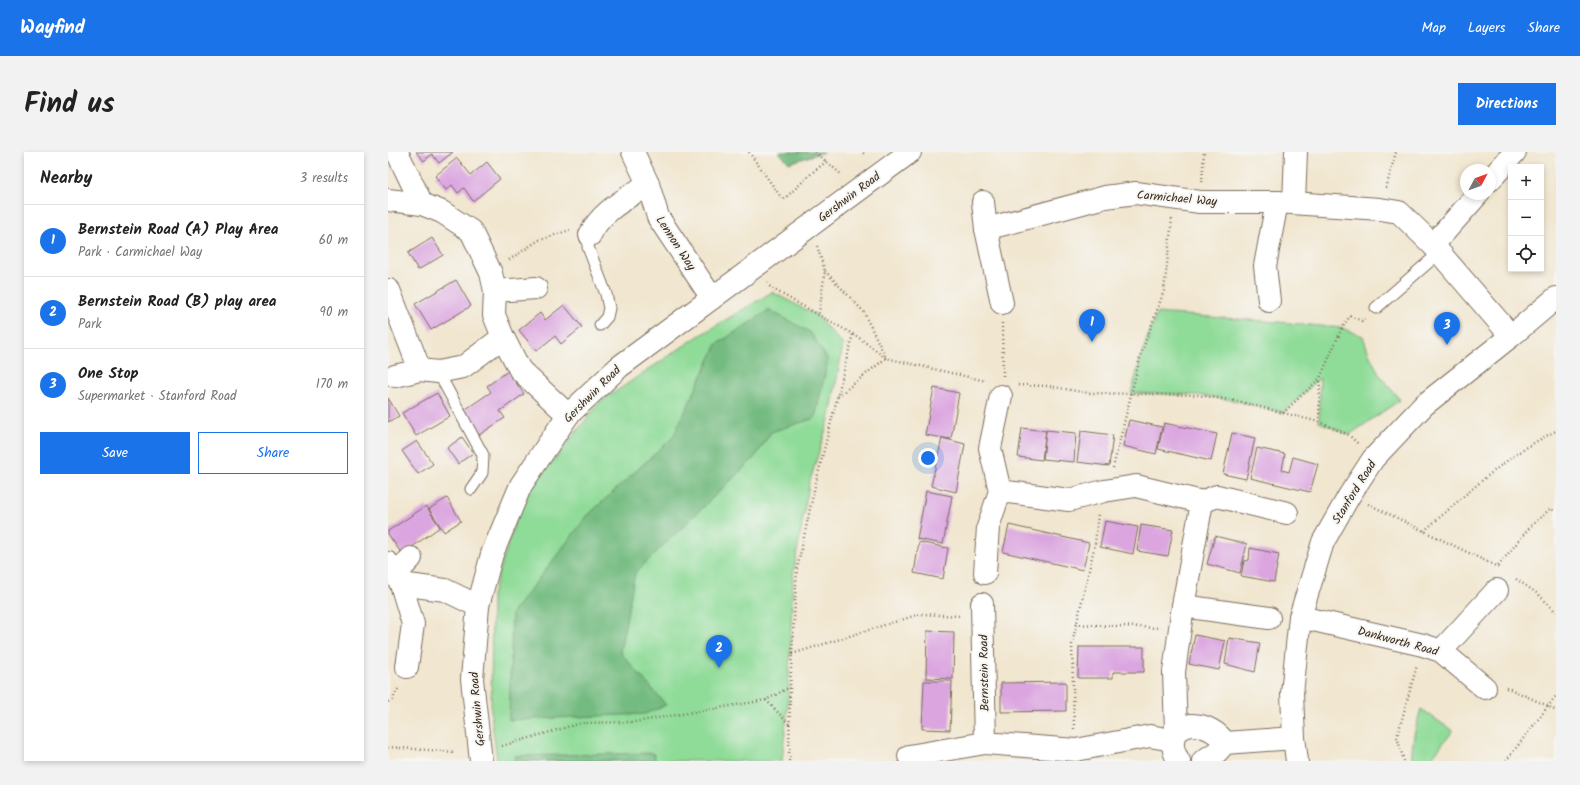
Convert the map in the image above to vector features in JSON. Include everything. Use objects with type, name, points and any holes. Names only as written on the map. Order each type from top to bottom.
[{"type":"street","points":[[397,152],[422,204]]},
{"type":"street","name":"Lennon Way","points":[[633,152],[648,184],[658,217],[712,298]]},
{"type":"street","name":"Gershwin Road","points":[[481,761],[472,678],[478,606],[492,554],[521,485],[568,415],[619,367],[910,152]]},
{"type":"street","points":[[1269,301],[1265,266],[1285,202],[1296,152]]},
{"type":"street","points":[[1496,173],[1515,152]]},
{"type":"street","points":[[592,230],[611,210],[648,184]]},
{"type":"street","name":"Carmichael Way","points":[[986,229],[1104,196],[1136,193],[1200,202],[1285,202],[1380,209],[1399,212],[1436,249],[1511,336]]},
{"type":"street","points":[[388,200],[422,204],[442,212],[471,231],[493,282],[494,315],[503,337],[520,370],[568,415]]},
{"type":"street","points":[[1436,249],[1473,200]]},
{"type":"street","points":[[983,202],[986,229],[1002,303]]},
{"type":"street","points":[[493,282],[536,288]]},
{"type":"street","points":[[389,290],[429,371]]},
{"type":"street","name":"Stanford Road","points":[[1297,761],[1294,738],[1292,694],[1300,617],[1323,542],[1349,496],[1373,459],[1424,404],[1511,336],[1556,298]]},
{"type":"street","points":[[395,376],[463,367],[503,337]]},
{"type":"street","points":[[985,572],[988,527],[1000,491],[990,448],[1002,390]]},
{"type":"street","points":[[1000,491],[1069,500],[1104,491],[1136,486],[1202,502],[1217,496],[1287,513]]},
{"type":"street","points":[[1179,761],[1174,753],[1174,672],[1183,606],[1202,502]]},
{"type":"street","points":[[395,574],[411,558]]},
{"type":"street","points":[[395,574],[445,590],[478,606]]},
{"type":"street","points":[[395,574],[413,624],[407,667]]},
{"type":"street","points":[[1432,648],[1504,579]]},
{"type":"street","points":[[1183,606],[1269,618]]},
{"type":"street","name":"Bernstein Road","points":[[983,611],[985,743]]},
{"type":"street","name":"Dankworth Road","points":[[1300,617],[1432,648],[1486,688]]},
{"type":"street","points":[[909,756],[985,743],[1076,750],[1150,736],[1174,736],[1191,725],[1208,728],[1220,736],[1225,743]]},
{"type":"street","points":[[1203,761],[1217,752],[1225,743],[1294,738]]},
{"type":"lane","points":[[592,230],[588,247],[606,294],[609,308],[607,317],[600,325]]},
{"type":"lane","points":[[1376,308],[1436,249]]},
{"type":"lane","points":[[429,371],[483,455],[482,473],[471,489]]},
{"type":"path","points":[[749,152],[783,200],[827,161]]},
{"type":"path","points":[[816,152],[842,176]]},
{"type":"path","points":[[1200,202],[1204,152]]},
{"type":"path","points":[[1380,209],[1396,152]]},
{"type":"path","points":[[1076,750],[1072,644],[1095,544],[1098,508],[1113,469],[1141,354],[1164,291],[1173,212]]},
{"type":"path","points":[[493,282],[538,240],[583,226],[592,230]]},
{"type":"path","points":[[817,246],[825,271],[863,311],[886,358]]},
{"type":"path","points":[[818,314],[825,271]]},
{"type":"path","points":[[764,280],[772,288],[853,334],[886,358],[1002,390],[1048,386],[1088,393],[1198,395],[1237,401],[1319,422],[1349,435],[1373,459]]},
{"type":"path","points":[[1002,303],[1002,390]]},
{"type":"path","points":[[1319,422],[1320,378],[1342,328],[1350,316],[1362,321],[1376,308]]},
{"type":"path","points":[[789,761],[790,687],[797,570],[815,486],[853,334]]},
{"type":"path","points":[[837,398],[886,358]]},
{"type":"path","points":[[1283,413],[1320,378]]},
{"type":"path","points":[[1424,531],[1506,462],[1534,442],[1556,431]]},
{"type":"path","points":[[1349,496],[1498,566],[1504,579],[1538,594],[1556,612]]},
{"type":"path","points":[[1498,566],[1531,526],[1550,509],[1556,511]]},
{"type":"path","points":[[792,654],[920,614],[983,611]]},
{"type":"path","points":[[1076,624],[1180,629]]},
{"type":"path","points":[[1404,761],[1397,737],[1432,648]]},
{"type":"path","points":[[502,746],[581,722],[634,722],[766,700],[790,687]]},
{"type":"path","points":[[1486,688],[1510,688],[1556,711]]},
{"type":"path","points":[[1506,761],[1556,696]]},
{"type":"path","points":[[766,700],[789,724]]},
{"type":"path","points":[[388,748],[455,752]]},
{"type":"green space","points":[[779,152],[824,152],[789,163]]},
{"type":"green space","points":[[772,292],[816,315],[843,345],[830,416],[809,484],[793,575],[788,703],[782,761],[497,761],[491,715],[492,595],[522,500],[600,402],[697,337]]},
{"type":"green space","points":[[769,310],[810,332],[828,360],[815,418],[771,432],[755,457],[635,573],[620,652],[666,705],[645,714],[509,720],[512,613],[588,515],[673,437],[717,344]]},
{"type":"green space","points":[[1157,313],[1342,328],[1363,336],[1369,354],[1380,376],[1400,400],[1349,435],[1319,422],[1320,378],[1283,413],[1237,401],[1198,395],[1131,393],[1144,347]]},
{"type":"green space","points":[[1421,709],[1453,731],[1429,761],[1412,761],[1413,741]]},
{"type":"green space","points":[[653,753],[656,761],[515,761],[515,756]]},
{"type":"building","points":[[416,152],[453,152],[439,163],[432,154],[424,161]]},
{"type":"building","points":[[457,158],[471,175],[487,162],[500,179],[473,201],[464,188],[458,193],[452,185],[446,190],[435,176]]},
{"type":"building","points":[[432,238],[443,255],[418,270],[408,253]]},
{"type":"building","points":[[456,280],[471,306],[431,330],[415,304]]},
{"type":"building","points":[[564,305],[582,327],[561,344],[555,336],[536,351],[519,330],[540,313],[545,320]]},
{"type":"building","points":[[508,371],[524,394],[500,411],[505,418],[479,435],[463,411],[491,392],[487,386]]},
{"type":"building","points":[[934,388],[959,393],[951,439],[925,435]]},
{"type":"building","points":[[437,393],[450,416],[416,436],[402,413]]},
{"type":"building","points":[[388,398],[399,416],[388,422]]},
{"type":"building","points":[[1129,420],[1162,427],[1156,454],[1123,446]]},
{"type":"building","points":[[1164,423],[1217,434],[1211,461],[1158,449]]},
{"type":"building","points":[[1022,428],[1046,431],[1042,460],[1018,457]]},
{"type":"building","points":[[1046,430],[1076,433],[1074,462],[1043,459]]},
{"type":"building","points":[[1081,431],[1113,435],[1109,466],[1077,462]]},
{"type":"building","points":[[1232,433],[1255,438],[1246,479],[1223,474]]},
{"type":"building","points":[[462,437],[473,453],[458,464],[447,448]]},
{"type":"building","points":[[942,438],[965,444],[956,492],[931,486]]},
{"type":"building","points":[[417,441],[433,464],[418,474],[402,451]]},
{"type":"building","points":[[1257,448],[1285,454],[1282,470],[1289,472],[1293,457],[1318,464],[1310,492],[1250,478]]},
{"type":"building","points":[[926,491],[952,496],[943,544],[917,539]]},
{"type":"building","points":[[447,498],[461,521],[444,532],[429,509]]},
{"type":"building","points":[[426,506],[440,527],[402,554],[388,534],[388,531]]},
{"type":"building","points":[[1105,521],[1138,527],[1133,554],[1100,547]]},
{"type":"building","points":[[1009,525],[1089,543],[1083,570],[1003,552]]},
{"type":"building","points":[[1141,525],[1173,530],[1168,556],[1137,551]]},
{"type":"building","points":[[1215,536],[1247,544],[1240,573],[1207,564]]},
{"type":"building","points":[[919,542],[948,548],[943,579],[914,573]]},
{"type":"building","points":[[1250,548],[1279,554],[1274,582],[1241,576],[1244,561],[1249,560]]},
{"type":"building","points":[[927,631],[954,632],[953,679],[926,678]]},
{"type":"building","points":[[1195,635],[1225,641],[1219,670],[1189,664]]},
{"type":"building","points":[[1229,638],[1260,643],[1255,672],[1225,664]]},
{"type":"building","points":[[1079,647],[1144,647],[1144,672],[1113,672],[1113,678],[1078,678]]},
{"type":"building","points":[[924,681],[952,681],[950,730],[922,729]]},
{"type":"building","points":[[1066,682],[1066,711],[1001,712],[1001,683]]},
{"type":"place","name":"Bernstein Road (A) Play Area","points":[[1092,342]]},
{"type":"place","name":"One Stop","points":[[1447,345]]},
{"type":"place","name":"Bernstein Road (B) play area","points":[[719,668]]}]
